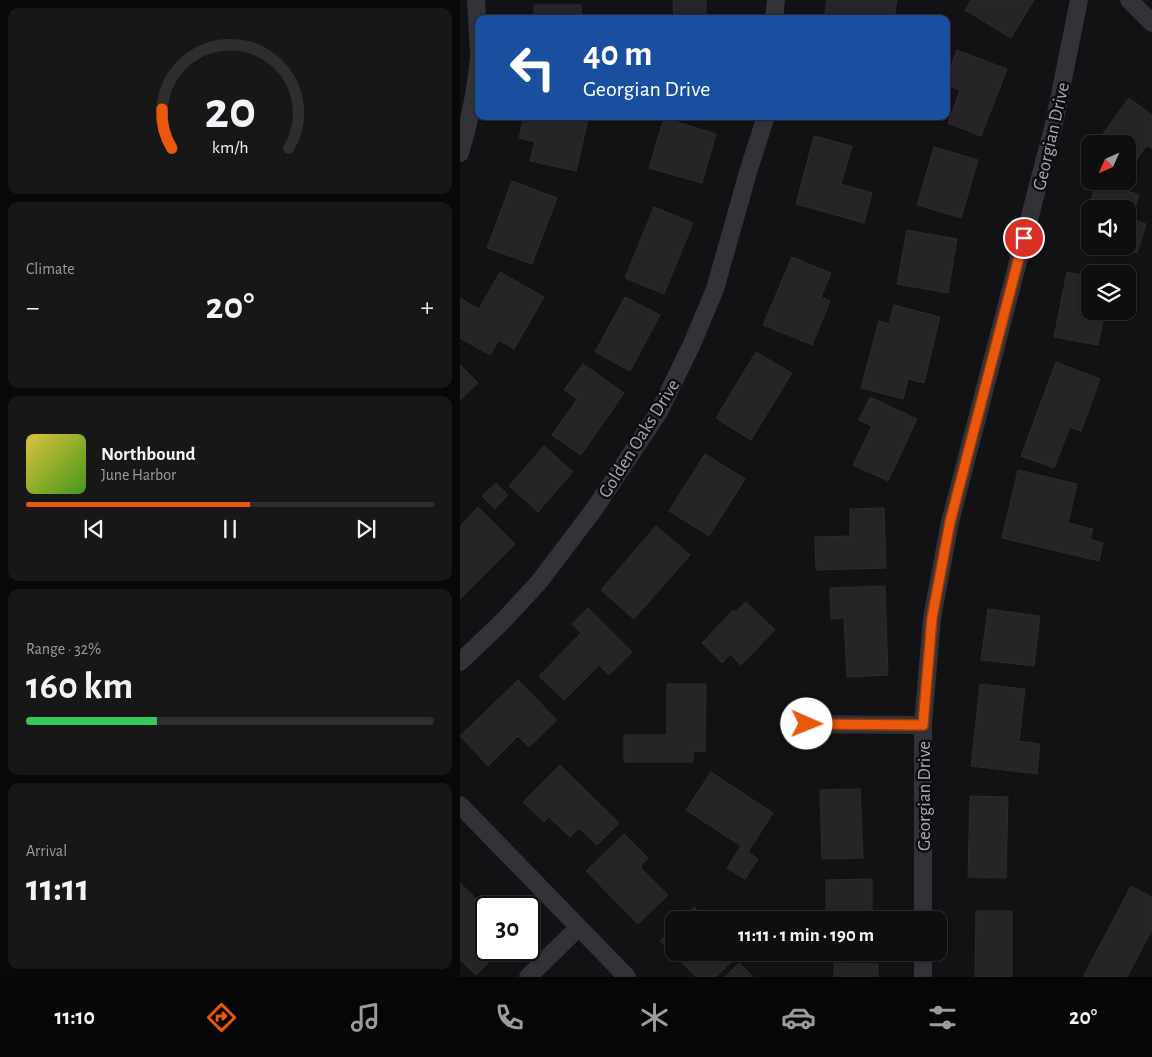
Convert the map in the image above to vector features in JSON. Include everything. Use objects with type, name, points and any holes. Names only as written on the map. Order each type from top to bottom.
[{"type":"street","points":[[476,0],[477,15]]},
{"type":"street","points":[[774,15],[776,0]]},
{"type":"street","name":"Georgian Drive","points":[[923,911],[923,725],[932,618],[950,522],[1054,124],[1080,0]]},
{"type":"street","points":[[1129,0],[1152,22]]},
{"type":"street","points":[[460,153],[468,128],[475,94]]},
{"type":"street","name":"Golden Oaks Drive","points":[[460,662],[503,621],[539,582],[595,508],[659,412],[692,344],[715,289],[765,120]]},
{"type":"street","points":[[788,724],[923,725]]},
{"type":"street","points":[[460,805],[627,977]]},
{"type":"street","points":[[528,977],[578,928]]},
{"type":"street","points":[[923,961],[923,977]]},
{"type":"building","points":[[673,0],[706,0],[706,15],[674,15]]},
{"type":"building","points":[[827,0],[897,0],[895,15],[825,15]]},
{"type":"building","points":[[971,0],[1034,0],[1011,38],[965,10]]},
{"type":"building","points":[[534,5],[581,5],[582,15],[534,15]]},
{"type":"building","points":[[957,50],[1007,69],[981,136],[948,123],[960,90],[950,86],[950,68]]},
{"type":"building","points":[[1129,98],[1152,115],[1152,149],[1147,145],[1136,160],[1136,135],[1102,135]]},
{"type":"building","points":[[523,120],[588,120],[576,171],[530,161],[535,142],[519,138]]},
{"type":"building","points":[[663,120],[670,120],[716,134],[702,183],[649,168]]},
{"type":"building","points":[[814,136],[852,146],[841,184],[872,193],[864,223],[796,204]]},
{"type":"building","points":[[934,147],[978,160],[961,218],[917,205]]},
{"type":"building","points":[[512,181],[557,198],[532,264],[487,248]]},
{"type":"building","points":[[1094,190],[1124,190],[1139,195],[1136,205],[1136,200],[1091,200]]},
{"type":"building","points":[[654,207],[693,223],[664,294],[625,278]]},
{"type":"building","points":[[1136,220],[1146,224],[1136,253]]},
{"type":"building","points":[[907,230],[957,239],[948,293],[897,284]]},
{"type":"building","points":[[792,257],[831,273],[821,297],[830,301],[812,345],[763,325]]},
{"type":"building","points":[[500,272],[544,297],[514,349],[499,340],[490,355],[460,338],[460,300],[479,309]]},
{"type":"building","points":[[1067,272],[1081,275],[1081,320],[1103,320],[1098,345],[1054,337]]},
{"type":"building","points":[[625,297],[660,315],[630,371],[595,352]]},
{"type":"building","points":[[894,305],[940,317],[924,383],[908,379],[903,399],[861,388],[879,321],[889,324]]},
{"type":"building","points":[[756,352],[792,373],[751,440],[716,418]]},
{"type":"building","points":[[1056,362],[1100,379],[1081,431],[1070,427],[1054,468],[1021,456]]},
{"type":"building","points":[[583,364],[624,393],[581,455],[552,435],[577,399],[564,390]]},
{"type":"building","points":[[460,365],[478,383],[460,400]]},
{"type":"building","points":[[870,397],[917,419],[888,481],[853,465],[872,426],[859,420]]},
{"type":"building","points":[[544,446],[573,472],[538,512],[509,486]]},
{"type":"building","points":[[705,454],[745,479],[709,536],[669,511]]},
{"type":"building","points":[[1018,470],[1077,484],[1068,523],[1093,529],[1090,539],[1103,543],[1099,561],[1002,538]]},
{"type":"building","points":[[496,483],[508,495],[495,509],[482,496]]},
{"type":"building","points":[[478,507],[515,544],[460,599],[460,526]]},
{"type":"building","points":[[884,508],[886,568],[816,570],[815,537],[850,536],[850,509]]},
{"type":"building","points":[[656,526],[690,555],[634,619],[601,590]]},
{"type":"building","points":[[885,586],[888,675],[847,677],[844,618],[831,619],[830,588]]},
{"type":"building","points":[[746,602],[775,630],[741,665],[730,654],[722,663],[702,643],[733,610],[735,612]]},
{"type":"building","points":[[588,608],[632,652],[609,675],[599,665],[564,700],[539,676],[581,633],[572,624]]},
{"type":"building","points":[[988,609],[1040,616],[1034,666],[981,660]]},
{"type":"building","points":[[518,680],[557,720],[529,747],[518,736],[488,766],[460,736]]},
{"type":"building","points":[[667,684],[706,684],[705,752],[693,751],[693,762],[624,762],[624,735],[667,735]]},
{"type":"building","points":[[980,684],[1025,689],[1019,741],[1040,744],[1037,774],[971,766]]},
{"type":"building","points":[[560,765],[619,823],[597,845],[579,828],[570,837],[549,817],[544,822],[523,802]]},
{"type":"building","points":[[711,772],[773,813],[748,852],[758,859],[745,879],[727,868],[741,846],[686,810]]},
{"type":"building","points":[[860,789],[863,858],[822,859],[820,790]]},
{"type":"building","points":[[970,796],[1008,797],[1006,878],[968,877]]},
{"type":"building","points":[[624,834],[648,858],[640,867],[668,895],[638,924],[586,871]]},
{"type":"building","points":[[872,879],[872,911],[826,911],[826,880]]},
{"type":"building","points":[[460,883],[475,897],[475,961],[489,961],[476,975],[460,960]]},
{"type":"building","points":[[1131,886],[1152,897],[1152,930],[1127,977],[1083,977]]},
{"type":"building","points":[[694,907],[698,911],[690,911]]},
{"type":"building","points":[[976,911],[1012,911],[1012,977],[975,977]]},
{"type":"building","points":[[665,936],[665,946],[660,941]]},
{"type":"building","points":[[680,961],[732,961],[716,977],[696,977]]},
{"type":"building","points":[[739,963],[753,977],[725,977]]},
{"type":"building","points":[[834,963],[878,964],[878,977],[834,977]]},
{"type":"route","points":[[807,724],[923,725],[932,618],[950,522],[1024,238]]}]
